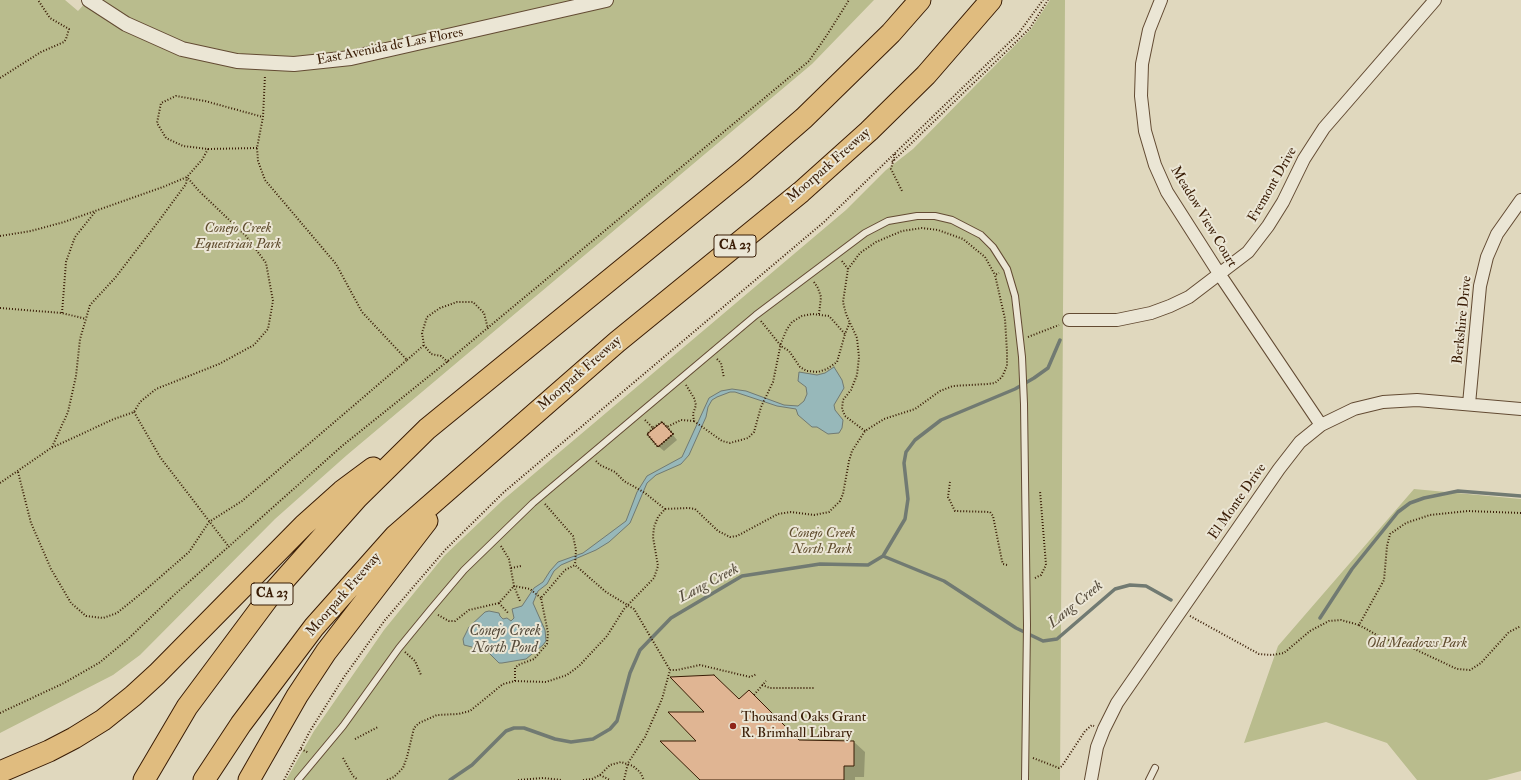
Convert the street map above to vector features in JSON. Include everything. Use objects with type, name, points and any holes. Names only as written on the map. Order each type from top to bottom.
[{"type":"highway","name":"CA 23","points":[[144,780],[188,707],[269,597],[357,498],[426,429],[743,171],[799,123],[891,33],[920,0]]},
{"type":"highway","name":"Moorpark Freeway","points":[[204,780],[233,736],[278,674],[347,589],[395,536],[617,342],[801,192],[864,136],[926,75],[991,0]]},
{"type":"highway","points":[[0,772],[74,738],[103,720],[133,696],[158,674],[304,525],[342,491],[426,429]]},
{"type":"highway","points":[[249,780],[294,702],[326,652],[357,610],[464,475]]},
{"type":"highway","points":[[210,780],[233,736]]},
{"type":"street","name":"East Avenida de Las Flores","points":[[89,0],[126,24],[182,49],[223,58],[266,64],[294,64],[351,58],[606,0]]},
{"type":"street","name":"Meadow View Court","points":[[1161,0],[1149,30],[1142,64],[1141,96],[1145,131],[1155,165],[1167,192],[1220,275],[1321,425]]},
{"type":"street","name":"Fremont Drive","points":[[1069,320],[1117,320],[1151,313],[1189,297],[1220,275],[1248,252],[1268,226],[1283,202],[1304,158],[1324,128],[1435,0]]},
{"type":"street","name":"Berkshire Drive","points":[[1469,404],[1480,286],[1487,257],[1497,234],[1521,200]]},
{"type":"street","name":"El Monte Drive","points":[[1091,780],[1097,747],[1104,728],[1117,703],[1279,469],[1300,442],[1321,425],[1354,409],[1383,402],[1418,400],[1521,409]]},
{"type":"lane","points":[[298,780],[325,748],[399,648],[464,570],[539,498],[756,316],[865,233],[888,221],[917,216],[935,216],[952,220],[981,235],[993,248],[1007,269],[1015,296],[1023,373],[1024,404],[1027,625],[1025,780]]},
{"type":"lane","points":[[1149,780],[1155,768]]},
{"type":"path","points":[[0,78],[41,52],[64,42],[66,39],[69,29],[50,18],[38,0]]},
{"type":"path","points":[[0,713],[64,683],[99,663],[128,639],[173,596],[229,548],[342,446],[448,362],[809,61],[828,35],[848,0]]},
{"type":"path","points":[[284,780],[310,731],[344,677],[385,620],[445,550],[504,492],[824,222],[1018,34],[1043,0]]},
{"type":"path","points":[[892,162],[1025,34],[1048,0]]},
{"type":"path","points":[[266,64],[262,117],[257,148],[258,161],[265,180],[336,264],[362,312],[407,360]]},
{"type":"path","points":[[257,148],[208,149],[183,146],[166,138],[157,123],[161,103],[176,96],[205,101],[262,117]]},
{"type":"path","points":[[0,236],[31,231],[96,211],[187,177],[202,160],[208,149]]},
{"type":"path","points":[[895,153],[891,169],[902,191]]},
{"type":"path","points":[[51,448],[68,412],[76,376],[80,339],[90,305],[116,278],[186,184],[187,177]]},
{"type":"path","points":[[0,483],[51,448],[114,419],[134,412],[140,402],[156,388],[219,364],[254,345],[268,329],[273,301],[266,263],[246,236],[199,191],[187,177]]},
{"type":"path","points":[[62,313],[66,262],[75,237],[96,211]]},
{"type":"path","points":[[590,455],[600,465],[615,472],[624,481],[645,493],[665,509],[695,509],[718,531],[730,537],[737,536],[778,514],[792,512],[814,515],[829,512],[835,507],[844,494],[852,451],[865,431],[884,419],[915,408],[940,391],[953,386],[995,383],[1002,377],[1007,366],[1007,339],[1002,297],[995,275],[985,257],[963,239],[938,230],[922,228],[902,231],[876,242],[860,253],[848,269],[843,302],[857,338],[859,357],[857,375],[851,390],[843,400],[842,408],[845,416],[865,431]]},
{"type":"path","points":[[837,254],[848,269]]},
{"type":"path","points":[[995,275],[1007,269]]},
{"type":"path","points":[[809,275],[820,294],[819,314]]},
{"type":"path","points":[[448,362],[445,358],[431,354],[424,345],[422,333],[427,317],[440,308],[457,302],[472,302],[484,313],[488,328]]},
{"type":"path","points":[[0,308],[62,313],[86,319]]},
{"type":"path","points":[[667,427],[681,420],[694,421],[722,441],[730,443],[748,438],[754,432],[764,402],[773,382],[781,346],[787,329],[792,322],[802,316],[819,314],[829,316],[845,334]]},
{"type":"path","points":[[756,316],[781,346],[789,351],[800,367],[807,371],[818,372],[827,370],[837,362],[850,322]]},
{"type":"path","points":[[1020,340],[1069,320]]},
{"type":"path","points":[[18,472],[31,523],[51,569],[71,603],[86,616],[103,618],[117,612],[189,552],[209,522],[242,501],[424,345]]},
{"type":"path","points":[[712,352],[721,364],[724,378]]},
{"type":"path","points":[[680,379],[694,398],[696,405],[692,414],[694,421]]},
{"type":"path","points":[[134,412],[160,457],[229,548]]},
{"type":"path","points":[[639,414],[653,428]]},
{"type":"path","points":[[662,422],[673,434],[658,447],[647,434],[653,428],[662,422]]},
{"type":"path","points":[[950,482],[948,497],[955,511],[990,512],[993,516],[1002,561],[1003,564],[1007,565]]},
{"type":"path","points":[[1026,578],[1041,575],[1046,565],[1040,492],[1036,494]]},
{"type":"path","points":[[539,498],[573,536],[576,550],[575,564]]},
{"type":"path","points":[[387,780],[394,777],[403,768],[408,757],[414,728],[419,723],[437,715],[458,714],[470,711],[503,684],[515,682],[546,682],[567,674],[579,666],[602,642],[629,604],[654,578],[658,566],[654,527],[658,517],[665,509]]},
{"type":"path","points":[[1359,625],[1384,580],[1387,546],[1390,534],[1406,523],[1430,515],[1468,511],[1521,513]]},
{"type":"path","points":[[495,539],[505,551],[511,568],[514,586],[520,601]]},
{"type":"path","points":[[575,564],[606,592],[629,604],[634,609],[670,670],[662,699],[645,737],[628,763],[624,780]]},
{"type":"path","points":[[541,598],[565,570],[575,564]]},
{"type":"path","points":[[511,568],[521,566]]},
{"type":"path","points":[[514,586],[530,589],[541,598],[548,633],[547,644],[534,659],[518,665],[516,668],[515,682]]},
{"type":"path","points":[[431,609],[445,620],[455,621],[468,610],[499,603],[514,586]]},
{"type":"path","points":[[499,603],[508,614]]},
{"type":"path","points":[[1181,611],[1259,654],[1272,656],[1284,653],[1310,631],[1329,621],[1341,620],[1359,625],[1382,638],[1408,646],[1457,669],[1470,670],[1481,663],[1510,632],[1521,626]]},
{"type":"path","points":[[399,648],[415,661],[421,675]]},
{"type":"path","points":[[670,670],[700,665],[750,677],[757,674]]},
{"type":"path","points":[[754,695],[766,681]]},
{"type":"path","points":[[762,685],[770,688],[815,688]]},
{"type":"path","points":[[1026,758],[1035,758],[1059,768],[1062,766],[1085,731],[1092,725],[1104,728]]},
{"type":"path","points":[[354,739],[378,727]]},
{"type":"path","points":[[301,749],[310,753]]},
{"type":"path","points":[[343,758],[358,780]]},
{"type":"path","points":[[583,780],[600,775],[605,769],[615,762],[628,763],[640,772],[644,780]]},
{"type":"path","points":[[600,775],[610,780]]},
{"type":"path","points":[[518,780],[543,778],[562,780]]},
{"type":"green space","name":"Conejo Creek Equestrian Park","points":[[0,0],[65,0],[78,11],[88,0],[874,0],[812,64],[347,455],[275,519],[140,655],[113,675],[0,733]]},
{"type":"green space","name":"Conejo Creek North Park","points":[[1050,0],[1065,0],[1060,780],[286,780],[314,731],[384,630],[444,556],[503,500],[846,210],[886,170],[913,149],[1031,29]]},
{"type":"green space","name":"Old Meadows Park","points":[[1414,489],[1521,499],[1521,771],[1487,780],[1417,780],[1387,743],[1326,722],[1244,743],[1278,646]]},
{"type":"water","name":"Conejo Creek North Pond","points":[[834,367],[842,380],[844,388],[834,405],[835,410],[843,420],[842,428],[839,433],[828,434],[817,427],[812,427],[798,415],[796,409],[777,406],[735,392],[730,392],[717,397],[712,400],[708,407],[706,417],[689,455],[681,464],[656,475],[647,483],[630,523],[609,542],[596,550],[561,565],[554,571],[547,584],[538,591],[533,603],[545,630],[546,641],[543,645],[526,659],[499,663],[488,652],[479,652],[472,647],[464,645],[463,639],[469,627],[485,612],[489,611],[499,613],[503,619],[507,618],[511,621],[514,618],[512,609],[522,606],[534,588],[543,582],[558,562],[583,553],[626,521],[637,492],[647,476],[682,457],[709,398],[721,391],[732,389],[746,391],[784,405],[798,406],[804,401],[807,394],[806,387],[798,381],[799,372],[817,375],[825,373]]},
{"type":"building","points":[[662,422],[673,434],[658,447],[647,434]]},
{"type":"building","name":"Thousand Oaks Grant R. Brimhall Library","points":[[714,675],[739,699],[749,690],[799,740],[854,741],[854,766],[844,766],[844,780],[700,780],[660,741],[696,741],[668,712],[704,712],[670,677]]},
{"type":"waterway","points":[[883,556],[905,519],[908,499],[904,463],[906,452],[915,440],[941,420],[1015,389],[1034,378],[1048,368],[1060,340]]},
{"type":"waterway","name":"Lang Creek","points":[[1320,618],[1352,569],[1398,512],[1410,503],[1424,498],[1458,491],[1521,496]]},
{"type":"waterway","name":"Lang Creek","points":[[450,780],[472,765],[506,731],[514,728],[524,728],[555,739],[571,742],[593,739],[610,729],[617,721],[630,673],[640,650],[671,618],[742,576],[820,564],[868,565],[883,556],[944,581],[1016,628],[1043,641],[1057,639],[1115,589],[1130,585],[1146,586],[1171,600]]},
{"type":"place","name":"Thousand Oaks Grant R. Brimhall Library","points":[[733,726]]}]
